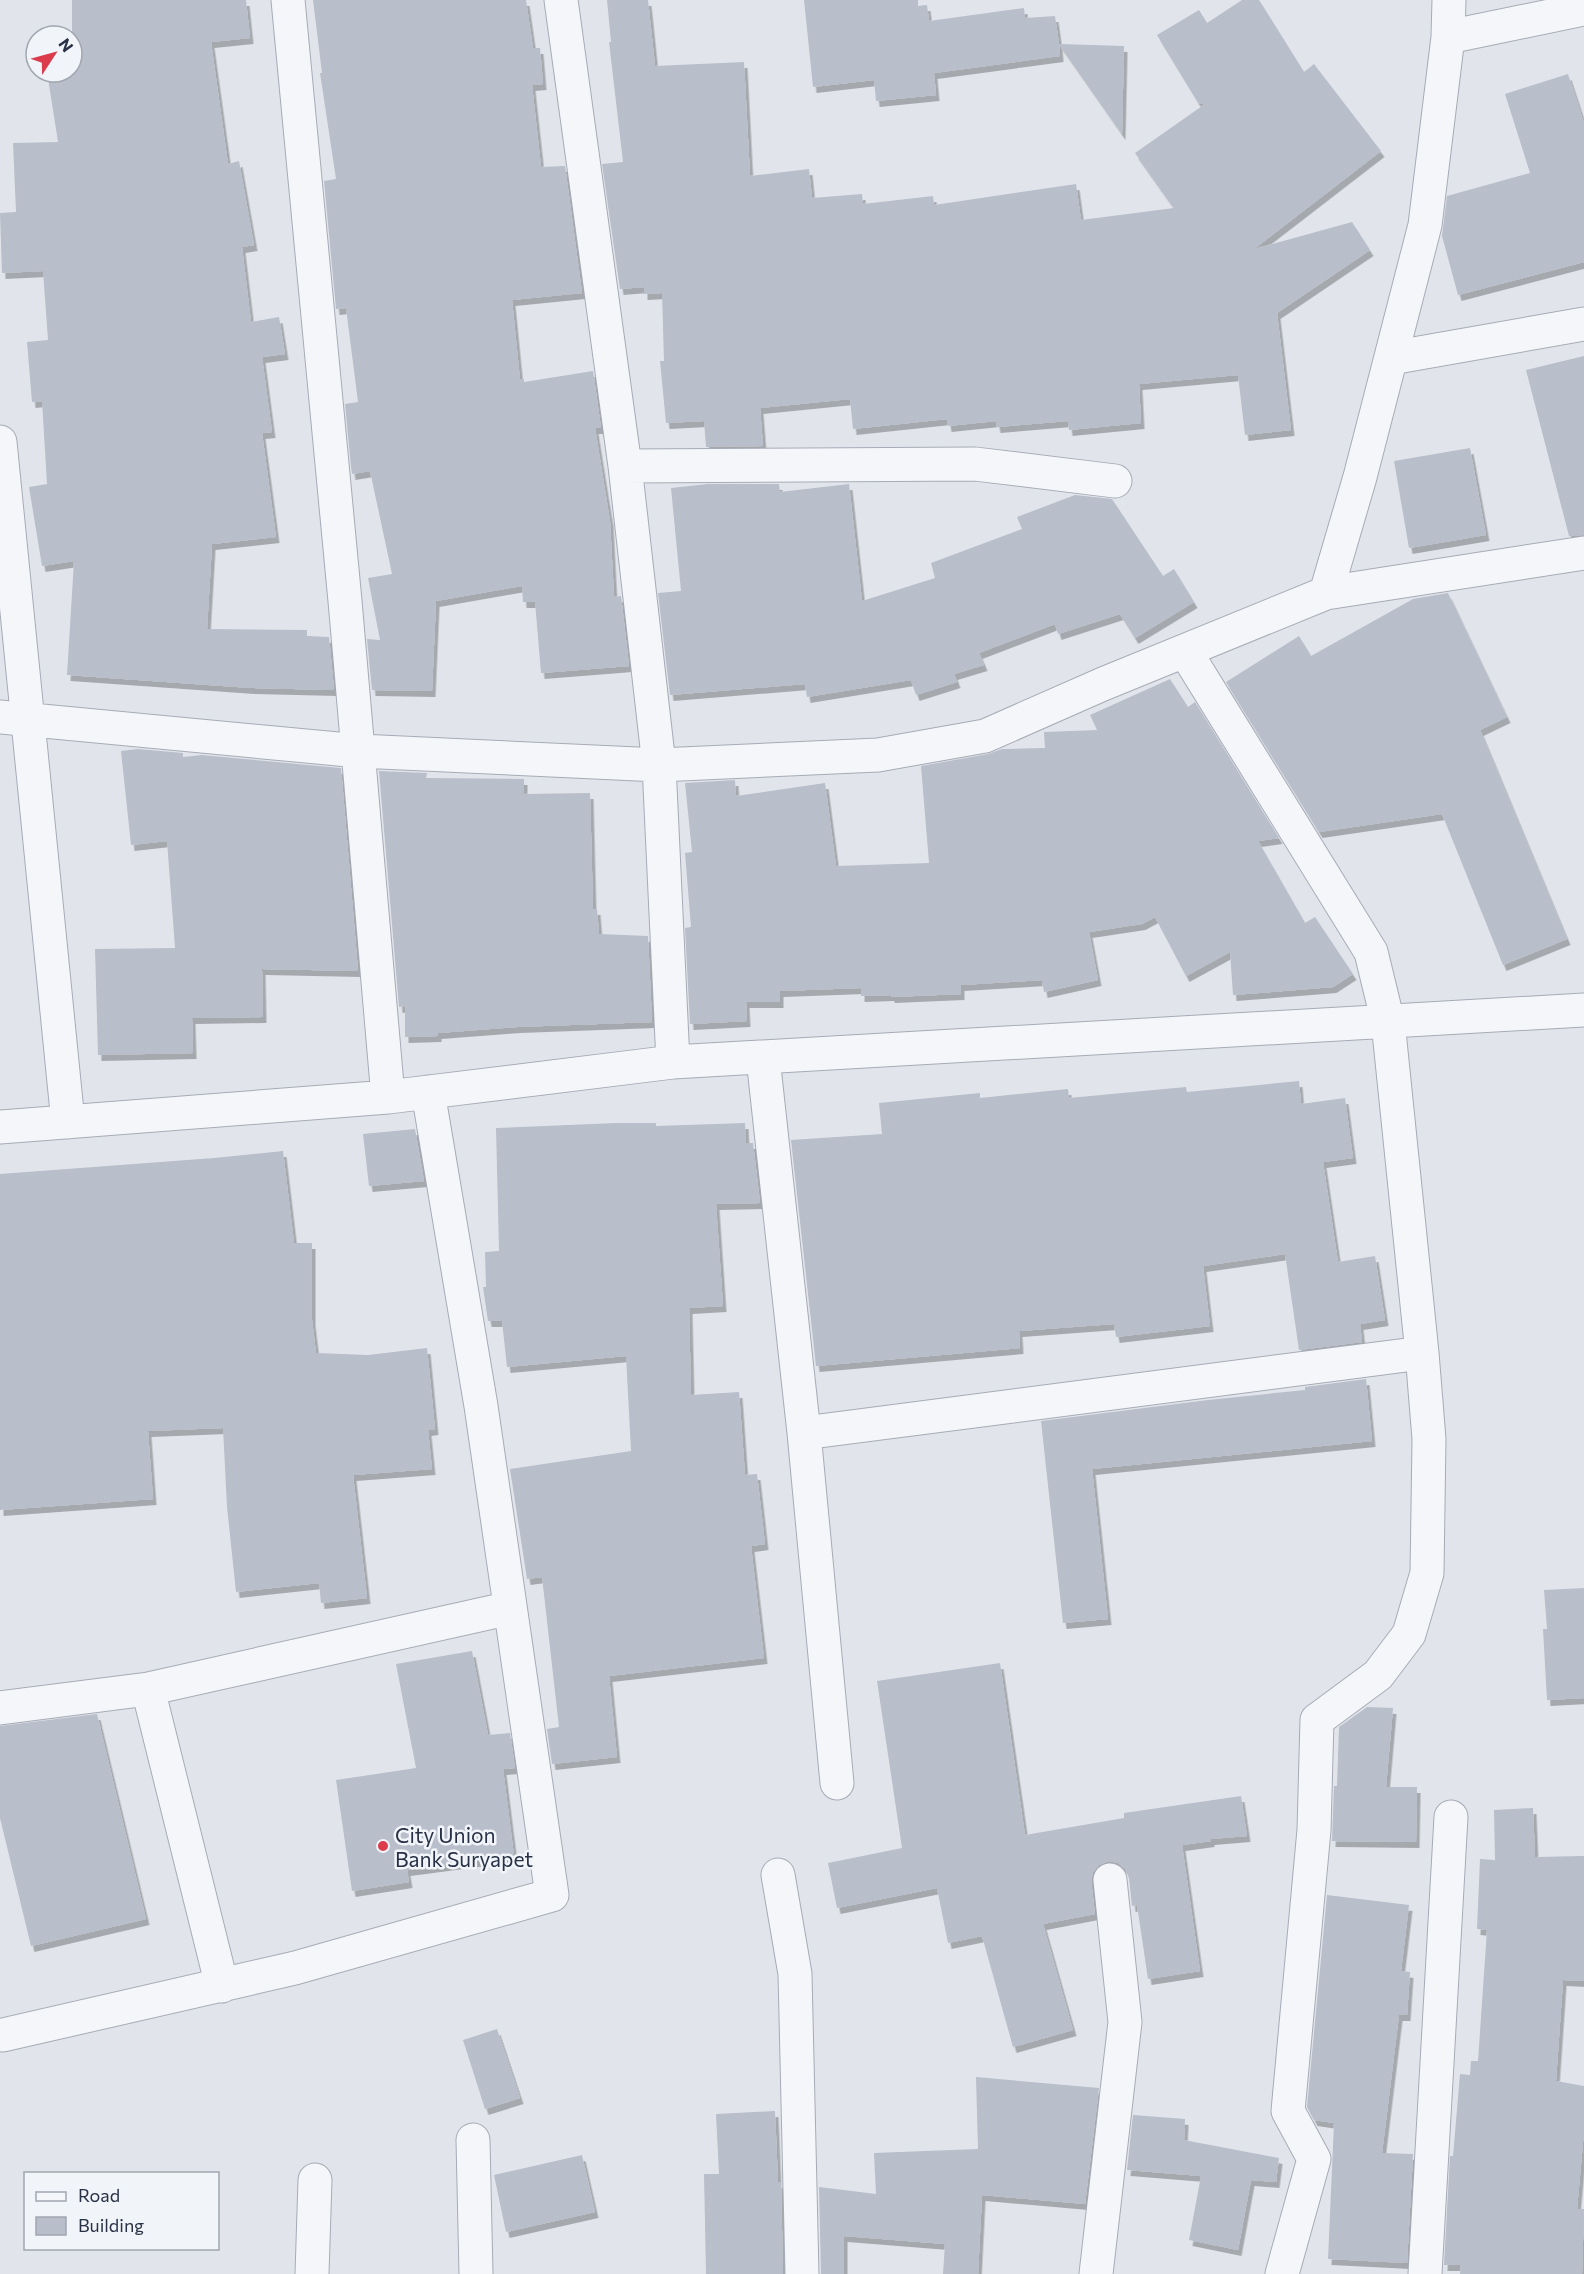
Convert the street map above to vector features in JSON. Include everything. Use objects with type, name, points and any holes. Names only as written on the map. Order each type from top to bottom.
[{"type":"street","points":[[288,0],[359,751],[388,1097]]},
{"type":"street","points":[[561,0],[625,466],[660,765],[673,1062]]},
{"type":"street","points":[[1326,593],[1360,477],[1425,225],[1448,36],[1449,0]]},
{"type":"street","points":[[1448,36],[1584,9]]},
{"type":"street","points":[[1390,358],[1584,324]]},
{"type":"street","points":[[0,442],[14,719],[68,1122]]},
{"type":"street","points":[[625,466],[975,464],[1115,481]]},
{"type":"street","points":[[14,719],[359,751],[660,765],[878,755],[985,736],[1326,593],[1584,553]]},
{"type":"street","points":[[1185,651],[1371,952],[1388,1022],[1429,1439],[1427,1573],[1409,1634],[1378,1676],[1317,1720],[1314,1830],[1288,2111],[1314,2159],[1282,2274]]},
{"type":"street","points":[[0,1127],[388,1097],[673,1062],[1584,1010]]},
{"type":"street","points":[[763,1058],[804,1433],[837,1783]]},
{"type":"street","points":[[1,2030],[222,1986],[295,1968],[552,1895],[481,1406],[428,1092]]},
{"type":"street","points":[[804,1433],[1422,1353]]},
{"type":"street","points":[[0,1708],[148,1689],[510,1608]]},
{"type":"street","points":[[148,1689],[222,1986]]},
{"type":"street","points":[[1425,2274],[1451,1817]]},
{"type":"street","points":[[778,1875],[795,1974],[802,2274]]},
{"type":"street","points":[[1096,2274],[1125,2022],[1110,1880]]},
{"type":"street","points":[[473,2140],[476,2274]]},
{"type":"street","points":[[312,2274],[315,2180]]},
{"type":"building","points":[[72,0],[246,0],[250,38],[211,42],[228,164],[239,161],[254,245],[242,247],[251,322],[279,317],[285,354],[262,357],[272,432],[262,433],[276,537],[212,544],[207,629],[307,630],[307,636],[329,637],[334,690],[251,688],[67,675],[74,561],[42,566],[29,487],[47,484],[42,401],[32,402],[27,342],[48,340],[43,271],[2,273],[0,213],[16,212],[13,143],[58,142],[49,84],[84,84],[84,24],[72,24]]},
{"type":"building","points":[[313,0],[526,0],[533,48],[540,48],[543,84],[532,85],[541,167],[565,166],[582,293],[512,300],[520,380],[524,379],[524,382],[593,371],[601,428],[595,428],[610,521],[614,597],[621,596],[629,666],[541,673],[535,602],[523,602],[522,586],[436,601],[432,691],[372,690],[367,639],[380,640],[368,578],[392,574],[370,471],[352,474],[351,467],[345,404],[358,402],[346,308],[336,309],[324,181],[336,179],[320,73],[322,73]]},
{"type":"building","points":[[607,0],[648,0],[655,66],[744,62],[750,176],[809,169],[812,198],[862,194],[863,204],[933,196],[934,205],[1076,184],[1081,220],[1174,208],[1135,153],[1205,104],[1199,104],[1157,35],[1199,10],[1207,23],[1242,0],[1259,0],[1304,72],[1314,64],[1381,151],[1254,249],[1352,222],[1370,250],[1277,313],[1291,430],[1245,435],[1238,375],[1139,384],[1141,423],[1069,430],[1068,421],[997,427],[996,421],[948,426],[947,419],[853,429],[850,399],[760,408],[763,446],[706,447],[704,421],[666,423],[660,361],[664,361],[662,293],[644,294],[644,287],[620,289],[602,164],[623,162],[609,42],[611,42]]},
{"type":"building","points":[[804,0],[918,0],[918,6],[927,5],[929,21],[1024,8],[1025,18],[1055,16],[1060,56],[934,73],[936,95],[876,101],[874,80],[813,87]]},
{"type":"building","points":[[1059,44],[1124,46],[1122,134]]},
{"type":"building","points":[[1568,74],[1584,123],[1584,262],[1458,295],[1442,236],[1447,196],[1530,173],[1505,94]]},
{"type":"building","points":[[1584,356],[1584,535],[1569,536],[1526,370]]},
{"type":"building","points":[[1470,448],[1486,535],[1409,548],[1394,461]]},
{"type":"building","points":[[708,484],[779,484],[780,492],[849,484],[862,601],[935,578],[931,563],[1022,529],[1017,517],[1075,495],[1112,499],[1163,576],[1174,569],[1194,602],[1135,638],[1120,614],[1058,634],[1055,624],[979,653],[984,665],[954,674],[957,682],[916,695],[911,680],[807,697],[805,684],[670,695],[658,593],[681,591],[671,488]]},
{"type":"building","points":[[1448,593],[1507,717],[1480,730],[1567,939],[1503,965],[1442,814],[1319,832],[1226,682],[1299,636],[1311,656],[1413,599]]},
{"type":"building","points":[[1170,679],[1188,707],[1195,702],[1279,838],[1258,841],[1305,923],[1315,917],[1353,974],[1333,987],[1233,995],[1230,952],[1186,976],[1155,917],[1142,924],[1089,932],[1098,980],[1044,992],[1042,980],[961,985],[961,994],[891,997],[891,995],[861,996],[861,988],[780,991],[780,1002],[746,1002],[747,1021],[690,1024],[685,928],[691,927],[685,853],[692,852],[685,783],[735,780],[736,796],[825,783],[836,866],[929,863],[921,766],[988,754],[1002,749],[1045,748],[1044,732],[1097,730],[1090,715]]},
{"type":"building","points":[[138,749],[183,753],[183,757],[202,755],[341,768],[358,971],[262,969],[263,1017],[192,1018],[193,1053],[98,1055],[95,949],[175,948],[167,841],[131,845],[121,751]]},
{"type":"building","points":[[379,771],[427,773],[426,778],[524,779],[524,794],[590,793],[593,909],[597,909],[599,934],[648,936],[652,1022],[517,1027],[438,1033],[438,1036],[405,1037],[405,1006],[399,1007]]},
{"type":"building","points":[[1299,1081],[1301,1104],[1345,1098],[1353,1158],[1323,1162],[1338,1262],[1375,1256],[1385,1320],[1360,1324],[1362,1342],[1299,1350],[1285,1254],[1203,1266],[1210,1326],[1116,1337],[1114,1324],[1019,1331],[1020,1348],[816,1366],[791,1140],[882,1134],[879,1103],[980,1093],[980,1098],[1068,1089],[1069,1098],[1186,1087],[1187,1092]]},
{"type":"building","points":[[656,1123],[656,1126],[745,1123],[746,1143],[753,1143],[760,1203],[716,1204],[723,1306],[689,1308],[691,1395],[739,1392],[745,1475],[757,1474],[765,1544],[751,1546],[764,1658],[609,1676],[617,1757],[552,1764],[547,1729],[559,1727],[542,1577],[527,1579],[510,1469],[631,1451],[626,1356],[507,1367],[502,1321],[488,1321],[483,1287],[486,1287],[485,1252],[499,1251],[496,1128]]},
{"type":"building","points":[[415,1129],[424,1181],[369,1186],[363,1134]]},
{"type":"building","points":[[283,1151],[294,1243],[312,1243],[312,1320],[316,1353],[368,1355],[427,1348],[435,1429],[428,1430],[432,1469],[353,1475],[367,1598],[321,1603],[319,1583],[236,1592],[227,1507],[223,1428],[148,1431],[153,1499],[0,1510],[0,1174]]},
{"type":"building","points":[[1366,1379],[1372,1441],[1092,1469],[1108,1619],[1063,1623],[1041,1421],[1305,1390],[1305,1387]]},
{"type":"building","points":[[1584,1588],[1584,1698],[1547,1700],[1543,1629],[1547,1629],[1544,1590]]},
{"type":"building","points":[[472,1651],[488,1735],[510,1733],[515,1768],[503,1769],[514,1856],[407,1870],[409,1882],[352,1891],[336,1780],[416,1768],[396,1664]]},
{"type":"building","points":[[1000,1663],[1025,1835],[1124,1818],[1124,1813],[1241,1796],[1247,1836],[1211,1839],[1211,1841],[1182,1845],[1200,1971],[1148,1979],[1137,1905],[1132,1906],[1129,1878],[1125,1869],[1118,1863],[1109,1861],[1099,1865],[1093,1872],[1091,1881],[1095,1914],[1043,1924],[1073,2030],[1013,2047],[982,1936],[948,1943],[937,1888],[837,1908],[828,1863],[902,1848],[877,1681]]},
{"type":"building","points":[[1367,1707],[1393,1708],[1386,1787],[1417,1787],[1416,1842],[1332,1841],[1339,1727]]},
{"type":"building","points":[[97,1714],[146,1919],[31,1946],[0,1818],[0,1726]]},
{"type":"building","points":[[1533,1808],[1535,1857],[1584,1856],[1584,1981],[1563,1980],[1556,2081],[1584,2086],[1584,2131],[1577,2209],[1584,2209],[1582,2274],[1460,2274],[1461,2265],[1444,2265],[1450,2156],[1453,2156],[1460,2074],[1470,2075],[1471,2061],[1478,2061],[1487,1930],[1477,1929],[1480,1859],[1495,1860],[1494,1810]]},
{"type":"building","points":[[1327,1895],[1409,1905],[1401,1971],[1410,1972],[1407,2015],[1399,2015],[1382,2153],[1413,2154],[1407,2263],[1328,2259],[1334,2123],[1314,2120],[1307,2107]]},
{"type":"building","points":[[497,2029],[520,2098],[485,2109],[463,2040]]},
{"type":"building","points":[[976,2077],[1099,2088],[1085,2204],[982,2195],[978,2274],[943,2274],[945,2244],[844,2236],[844,2274],[821,2274],[819,2187],[876,2194],[874,2153],[978,2149]]},
{"type":"building","points":[[775,2111],[778,2182],[781,2183],[783,2274],[706,2274],[704,2174],[719,2174],[716,2114]]},
{"type":"building","points":[[1133,2115],[1185,2119],[1184,2140],[1279,2158],[1276,2182],[1251,2180],[1238,2250],[1189,2240],[1201,2176],[1127,2170]]},
{"type":"building","points":[[582,2155],[595,2212],[506,2232],[494,2175]]},
{"type":"place","name":"City Union Bank Suryapet","points":[[383,1846]]}]
